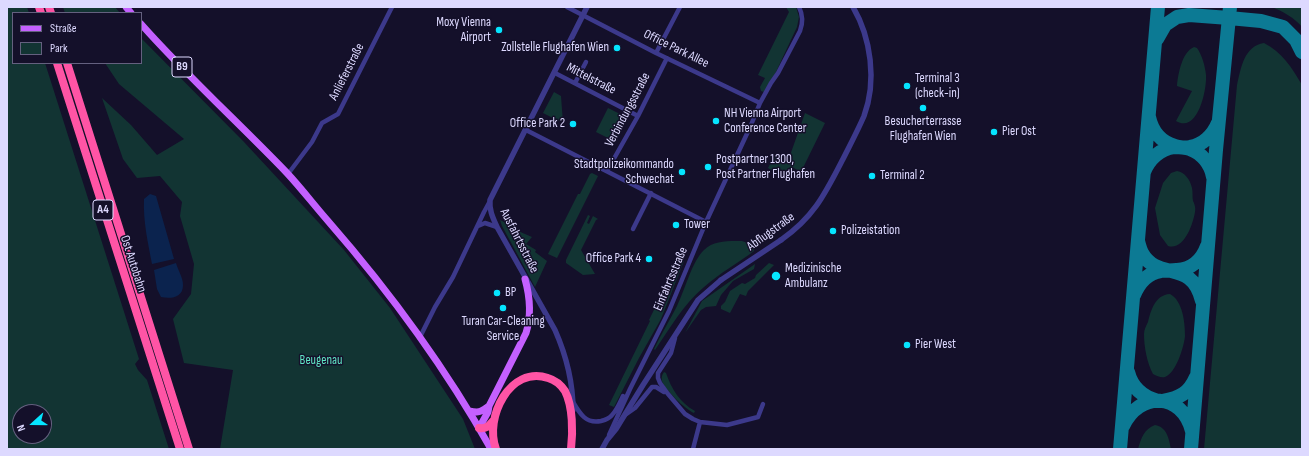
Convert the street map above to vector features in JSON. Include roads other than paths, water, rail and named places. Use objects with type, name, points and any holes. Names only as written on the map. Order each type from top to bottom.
[{"type":"highway","name":"Ost Autobahn","points":[[57,64],[156,378],[180,449]]},
{"type":"highway","name":"Ost Autobahn","points":[[67,64],[189,449]]},
{"type":"highway","points":[[496,449],[493,421],[498,405],[505,394],[512,386],[527,377],[544,376],[559,384],[565,392],[573,430],[571,449]]},
{"type":"highway","points":[[479,428],[489,426],[493,421]]},
{"type":"main road","name":"B9","points":[[142,25],[184,70],[288,174],[370,271],[420,337],[469,411],[491,449]]},
{"type":"main road","points":[[479,428],[530,322],[531,308],[525,279]]},
{"type":"main road","points":[[469,411],[478,413],[489,406]]},
{"type":"street","name":"Anlieferstraße","points":[[288,174],[312,142],[322,124],[338,114],[392,7]]},
{"type":"street","name":"Office Park Allee","points":[[567,7],[656,53],[760,103]]},
{"type":"street","name":"Ausfahrtsstraße","points":[[573,430],[573,402],[569,374],[562,345],[497,228],[490,208],[490,200],[587,7]]},
{"type":"street","points":[[656,53],[680,7]]},
{"type":"street","name":"Einfahrtsstraße","points":[[602,449],[669,311],[706,222],[760,103],[778,73],[802,25],[799,7]]},
{"type":"street","name":"Abflugstraße","points":[[607,440],[698,300],[721,280],[781,240],[807,218],[824,195],[864,115],[870,88],[867,41],[861,23],[853,7]]},
{"type":"street","name":"Verbindungsstraße","points":[[607,171],[668,58]]},
{"type":"street","points":[[575,84],[586,62]]},
{"type":"street","name":"Mittelstraße","points":[[555,73],[638,116]]},
{"type":"street","points":[[526,130],[706,222]]},
{"type":"street","points":[[633,229],[651,193]]},
{"type":"street","points":[[420,337],[435,307],[453,277],[490,200]]},
{"type":"street","points":[[476,227],[485,223],[497,228]]},
{"type":"street","points":[[675,336],[670,353],[658,373],[660,383],[685,414],[700,422],[727,425],[758,417],[763,404]]},
{"type":"street","points":[[624,416],[635,408],[652,387],[660,388],[668,394]]},
{"type":"street","points":[[573,402],[579,413],[587,420],[594,422],[607,420],[612,415],[625,393],[630,389]]},
{"type":"street","points":[[693,449],[700,422]]},
{"type":"water","points":[[150,194],[156,196],[174,259],[152,264],[144,215],[144,199]]},
{"type":"water","points":[[176,263],[183,285],[181,293],[172,298],[161,297],[157,289],[154,270]]},
{"type":"place","name":"Moxy Vienna Airport","points":[[499,30]]},
{"type":"place","name":"Zollstelle Flughafen Wien","points":[[617,48]]},
{"type":"place","name":"Terminal 3 (check-in)","points":[[907,86]]},
{"type":"place","name":"Besucherterrasse Flughafen Wien","points":[[923,108]]},
{"type":"place","name":"NH Vienna Airport Conference Center","points":[[716,121]]},
{"type":"place","name":"Office Park 2","points":[[573,124]]},
{"type":"place","name":"Pier Ost","points":[[994,132]]},
{"type":"place","name":"Postpartner 1300, Post Partner Flughafen","points":[[708,167]]},
{"type":"place","name":"Stadtpolizeikommando Schwechat","points":[[682,172]]},
{"type":"place","name":"Terminal 2","points":[[872,176]]},
{"type":"place","name":"Tower","points":[[676,225]]},
{"type":"place","name":"Polizeistation","points":[[833,231]]},
{"type":"place","name":"Office Park 4","points":[[649,259]]},
{"type":"place","name":"Medizinische Ambulanz","points":[[776,276]]},
{"type":"place","name":"BP","points":[[497,293]]},
{"type":"place","name":"Turan Car-Cleaning Service","points":[[503,308]]},
{"type":"place","name":"Pier West","points":[[907,345]]},
{"type":"park label","name":"Beugenau","points":[[321,361]]}]
